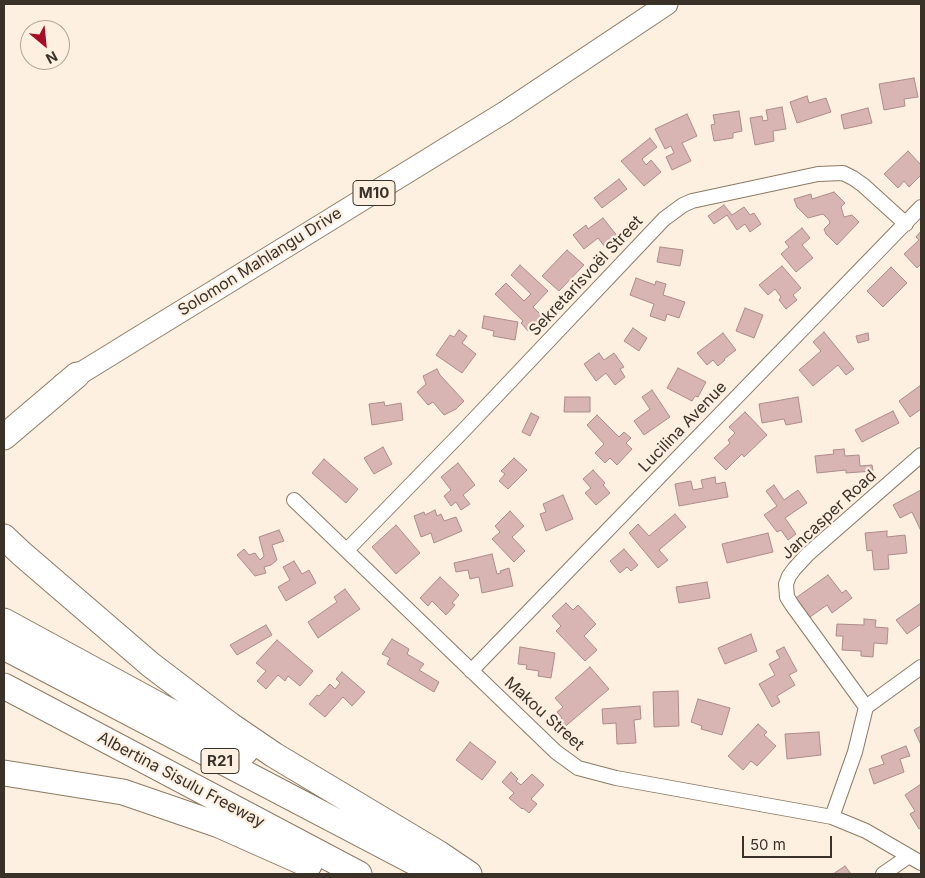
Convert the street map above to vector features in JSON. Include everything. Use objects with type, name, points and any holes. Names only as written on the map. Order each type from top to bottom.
[{"type":"highway","points":[[4,437],[77,375]]},
{"type":"highway","points":[[4,536],[58,586],[151,665],[230,725],[274,755],[438,852],[468,874]]},
{"type":"highway","points":[[4,621],[468,874]]},
{"type":"highway","name":"R21","points":[[4,647],[437,874]]},
{"type":"highway","name":"Albertina Sisulu Freeway","points":[[4,686],[359,874]]},
{"type":"highway","points":[[4,773],[123,792],[219,825],[330,874]]},
{"type":"main road","name":"Solomon Mahlangu Drive","points":[[4,421],[505,112],[666,4]]},
{"type":"street","name":"Sekretarisvoël Street","points":[[347,550],[664,219],[683,205],[692,201],[818,174],[842,174],[853,178],[863,185],[906,224]]},
{"type":"street","name":"Lucilina Avenue","points":[[471,671],[921,207]]},
{"type":"street","name":"Jancasper Road","points":[[866,707],[792,605],[787,597],[786,584],[789,576],[808,554],[921,455]]},
{"type":"street","name":"Makou Street","points":[[294,500],[556,752],[569,762],[588,772],[616,778],[832,816],[866,831],[921,863]]},
{"type":"street","points":[[832,816],[855,752],[866,707],[921,667]]},
{"type":"street","points":[[883,874],[909,856]]},
{"type":"building","points":[[914,78],[918,97],[904,99],[905,106],[884,110],[879,84]]},
{"type":"building","points":[[807,96],[809,103],[826,98],[831,112],[797,123],[790,102]]},
{"type":"building","points":[[782,107],[786,129],[773,131],[774,141],[755,145],[750,118],[762,116],[763,121],[768,120],[766,110]]},
{"type":"building","points":[[868,108],[872,123],[844,129],[841,115]]},
{"type":"building","points":[[739,111],[742,131],[733,133],[733,138],[714,141],[711,125],[715,124],[713,115]]},
{"type":"building","points":[[687,114],[697,136],[682,143],[691,161],[672,170],[666,157],[674,153],[671,146],[665,149],[655,129]]},
{"type":"building","points":[[650,138],[657,147],[642,159],[646,165],[651,160],[661,172],[644,186],[621,161]]},
{"type":"building","points":[[908,151],[921,165],[921,175],[909,187],[904,181],[898,188],[884,174]]},
{"type":"building","points":[[619,179],[627,189],[602,208],[594,198]]},
{"type":"building","points":[[834,192],[845,203],[841,207],[844,217],[852,215],[859,222],[837,245],[826,234],[824,229],[830,223],[829,220],[823,214],[808,218],[797,207],[794,199],[811,194],[812,199]]},
{"type":"building","points":[[724,205],[732,215],[744,207],[750,215],[754,213],[761,224],[750,232],[745,224],[737,230],[727,215],[714,224],[708,216]]},
{"type":"building","points":[[603,218],[618,237],[605,247],[598,238],[584,249],[573,235],[586,225],[588,229]]},
{"type":"building","points":[[802,228],[810,238],[802,245],[813,258],[796,272],[781,254],[789,247],[785,242]]},
{"type":"building","points":[[921,231],[921,264],[917,268],[904,254],[919,240],[916,237]]},
{"type":"building","points":[[660,247],[683,250],[680,266],[657,262]]},
{"type":"building","points":[[567,250],[584,265],[559,291],[542,276]]},
{"type":"building","points":[[520,265],[548,291],[533,307],[542,316],[528,331],[521,323],[523,321],[495,294],[506,283],[524,301],[531,294],[511,275]]},
{"type":"building","points":[[782,266],[801,288],[793,295],[797,300],[786,309],[779,300],[781,297],[775,289],[768,295],[759,285]]},
{"type":"building","points":[[891,267],[907,283],[883,307],[867,291]]},
{"type":"building","points":[[636,278],[655,285],[656,281],[666,284],[663,295],[685,302],[679,318],[667,314],[665,321],[650,316],[654,304],[630,295]]},
{"type":"building","points":[[745,308],[763,315],[754,338],[736,331]]},
{"type":"building","points":[[484,316],[518,322],[515,340],[493,336],[494,331],[482,328]]},
{"type":"building","points":[[633,328],[647,338],[639,351],[624,341]]},
{"type":"building","points":[[459,330],[467,336],[462,343],[476,354],[462,373],[436,355],[450,335],[454,337]]},
{"type":"building","points":[[824,332],[854,369],[846,375],[838,365],[813,386],[799,370],[821,351],[813,342]]},
{"type":"building","points":[[723,333],[736,350],[718,366],[713,360],[707,365],[697,353]]},
{"type":"building","points":[[868,333],[869,340],[858,343],[856,336]]},
{"type":"building","points":[[599,353],[604,360],[614,353],[624,367],[620,369],[625,377],[615,385],[606,373],[596,381],[584,364]]},
{"type":"building","points":[[678,368],[706,382],[698,397],[695,396],[692,401],[667,388]]},
{"type":"building","points":[[437,369],[440,375],[464,401],[456,409],[444,415],[433,402],[428,405],[417,392],[426,384],[423,376]]},
{"type":"building","points":[[921,385],[921,409],[910,417],[899,401]]},
{"type":"building","points":[[652,390],[670,417],[644,435],[634,421],[650,409],[642,397]]},
{"type":"building","points":[[565,397],[590,397],[590,412],[564,412]]},
{"type":"building","points":[[798,397],[802,422],[786,425],[784,419],[762,423],[759,404]]},
{"type":"building","points":[[384,402],[385,406],[401,403],[403,420],[372,425],[369,404]]},
{"type":"building","points":[[893,411],[899,423],[862,442],[855,430]]},
{"type":"building","points":[[745,412],[767,435],[744,457],[742,454],[726,470],[714,458],[730,443],[728,440],[735,433],[729,427]]},
{"type":"building","points":[[531,413],[539,417],[530,436],[522,432]]},
{"type":"building","points":[[597,415],[619,437],[624,432],[631,438],[626,443],[632,449],[617,465],[610,458],[605,463],[595,453],[604,444],[587,425]]},
{"type":"building","points":[[383,447],[392,464],[374,474],[364,458]]},
{"type":"building","points":[[844,449],[845,456],[859,455],[860,466],[872,465],[873,471],[846,473],[846,470],[817,473],[815,456],[834,454],[833,450]]},
{"type":"building","points":[[514,458],[527,470],[508,489],[499,481],[505,474],[501,471]]},
{"type":"building","points":[[324,459],[358,489],[346,503],[312,473]]},
{"type":"building","points":[[458,463],[475,485],[463,495],[470,504],[461,510],[456,502],[451,506],[444,496],[451,490],[441,477]]},
{"type":"building","points":[[593,470],[605,483],[603,485],[610,493],[596,505],[585,493],[591,488],[583,479]]},
{"type":"building","points":[[715,477],[716,484],[725,482],[728,497],[679,506],[675,484],[691,481],[693,490],[703,488],[701,480]]},
{"type":"building","points":[[774,485],[784,500],[798,490],[807,503],[785,518],[796,534],[788,540],[781,530],[777,532],[764,515],[777,506],[766,491]]},
{"type":"building","points":[[921,490],[921,531],[912,512],[900,518],[893,505]]},
{"type":"building","points":[[563,495],[573,519],[546,531],[540,514],[546,512],[543,504]]},
{"type":"building","points":[[435,510],[437,516],[441,514],[444,521],[456,517],[462,531],[434,543],[431,533],[421,537],[414,516],[424,512],[425,515]]},
{"type":"building","points":[[510,511],[524,526],[512,537],[525,551],[514,562],[492,539],[500,532],[495,526]]},
{"type":"building","points":[[675,514],[686,527],[659,550],[668,560],[658,568],[629,533],[638,524],[649,536]]},
{"type":"building","points":[[396,525],[420,553],[396,574],[372,547]]},
{"type":"building","points":[[279,530],[284,541],[272,545],[277,560],[271,565],[264,567],[266,573],[255,576],[237,555],[244,549],[249,555],[255,553],[260,560],[264,556],[259,537]]},
{"type":"building","points":[[887,531],[887,537],[905,535],[907,553],[888,555],[889,569],[874,570],[872,550],[867,551],[865,533]]},
{"type":"building","points":[[768,533],[773,552],[727,563],[722,544]]},
{"type":"building","points":[[624,549],[638,565],[631,571],[627,567],[620,573],[610,561]]},
{"type":"building","points":[[492,554],[497,574],[509,568],[513,586],[482,593],[479,577],[470,579],[468,570],[456,572],[454,563]]},
{"type":"building","points":[[294,561],[302,574],[309,570],[316,583],[286,601],[278,587],[290,580],[283,567]]},
{"type":"building","points":[[828,575],[842,593],[846,590],[852,598],[832,613],[827,605],[807,619],[793,600]]},
{"type":"building","points":[[440,577],[459,595],[452,603],[455,605],[446,615],[432,601],[428,606],[420,598]]},
{"type":"building","points":[[707,582],[710,598],[679,603],[676,587]]},
{"type":"building","points":[[345,589],[360,609],[318,638],[308,622],[337,602],[334,597]]},
{"type":"building","points":[[566,603],[573,610],[578,605],[596,624],[584,636],[597,650],[585,661],[556,631],[561,626],[552,616]]},
{"type":"building","points":[[921,603],[921,624],[907,634],[896,620]]},
{"type":"building","points":[[864,619],[876,620],[875,627],[888,628],[887,644],[874,643],[873,657],[861,656],[861,651],[842,650],[843,636],[836,636],[837,624],[864,625]]},
{"type":"building","points":[[266,625],[272,635],[237,655],[230,645]]},
{"type":"building","points":[[751,634],[757,651],[725,664],[718,648]]},
{"type":"building","points":[[392,639],[409,649],[407,654],[424,664],[419,670],[439,682],[434,692],[387,664],[390,658],[382,654]]},
{"type":"building","points":[[277,640],[313,671],[300,686],[288,676],[285,681],[278,675],[266,689],[257,681],[266,671],[256,663]]},
{"type":"building","points":[[520,647],[555,653],[551,678],[538,676],[539,671],[526,669],[527,665],[518,664]]},
{"type":"building","points":[[784,647],[797,671],[789,675],[795,685],[777,696],[780,702],[772,707],[759,684],[775,675],[769,664],[780,658],[776,651]]},
{"type":"building","points":[[590,667],[609,689],[561,730],[555,723],[562,718],[557,712],[563,707],[555,698]]},
{"type":"building","points":[[342,672],[365,692],[352,706],[343,697],[325,717],[309,704],[330,684],[335,689],[340,683],[336,679]]},
{"type":"building","points":[[678,691],[679,726],[654,727],[653,692]]},
{"type":"building","points":[[698,699],[730,708],[722,735],[701,729],[702,726],[691,722]]},
{"type":"building","points":[[640,706],[641,719],[634,720],[636,743],[617,744],[616,723],[603,724],[602,709]]},
{"type":"building","points":[[758,724],[767,732],[764,735],[776,746],[757,766],[751,761],[743,770],[728,756]]},
{"type":"building","points":[[921,726],[921,745],[914,730]]},
{"type":"building","points":[[819,732],[821,755],[787,759],[785,734]]},
{"type":"building","points":[[470,742],[496,762],[482,780],[456,760]]},
{"type":"building","points":[[906,746],[910,756],[900,759],[904,772],[874,784],[869,769],[884,764],[881,756]]},
{"type":"building","points":[[511,772],[518,779],[516,781],[521,785],[532,774],[544,785],[531,799],[537,804],[529,813],[509,798],[514,793],[502,782]]},
{"type":"building","points":[[921,784],[921,828],[919,829],[910,814],[915,811],[905,795]]},
{"type":"building","points":[[845,866],[851,874],[833,874]]}]
